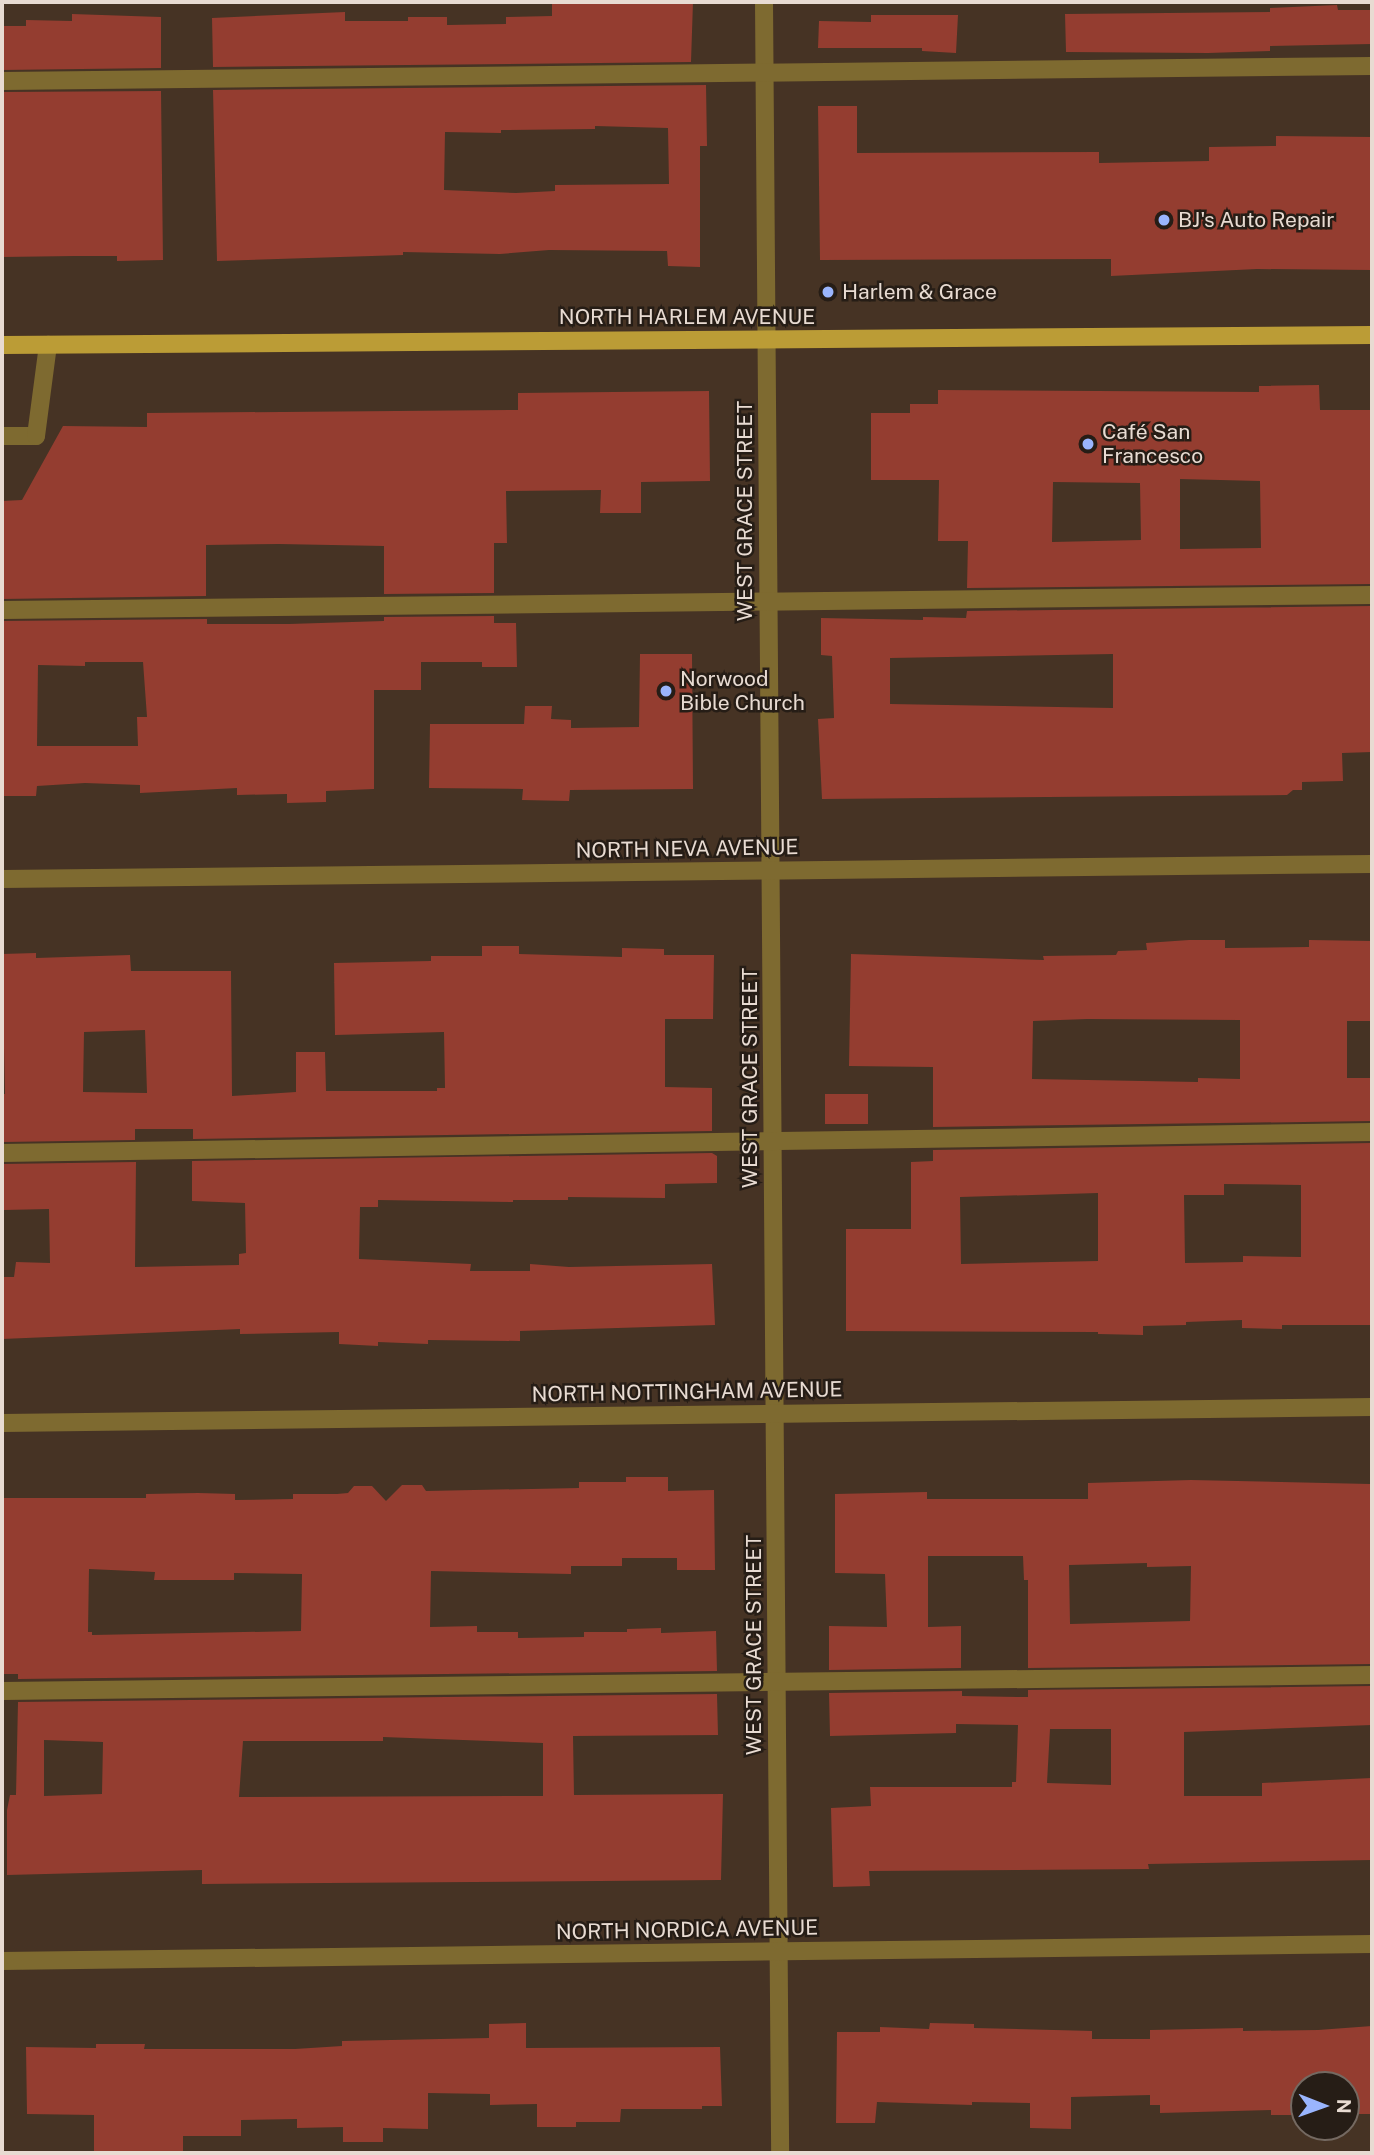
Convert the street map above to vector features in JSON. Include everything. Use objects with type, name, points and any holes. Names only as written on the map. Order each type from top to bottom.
[{"type":"main road","name":"NORTH HARLEM AVENUE","points":[[2,345],[1372,335]]},
{"type":"street","name":"WEST GRACE STREET","points":[[764,2],[780,2153]]},
{"type":"street","points":[[2,81],[1372,66]]},
{"type":"street","points":[[2,436],[36,436],[48,345]]},
{"type":"street","points":[[2,610],[1372,594]]},
{"type":"street","name":"NORTH NEVA AVENUE","points":[[2,879],[1372,864]]},
{"type":"street","points":[[2,1153],[1372,1132]]},
{"type":"street","name":"NORTH NOTTINGHAM AVENUE","points":[[2,1423],[1372,1407]]},
{"type":"street","points":[[2,1691],[1372,1675]]},
{"type":"street","name":"NORTH NORDICA AVENUE","points":[[2,1961],[1372,1944]]},
{"type":"building","points":[[552,2],[693,2],[691,62],[213,67],[212,18],[345,12],[345,21],[408,21],[408,17],[447,17],[447,25],[506,24],[506,17],[552,16]]},
{"type":"building","points":[[1337,5],[1338,10],[1372,10],[1372,44],[1270,46],[1270,51],[1208,53],[1066,52],[1065,14],[1270,12],[1270,8]]},
{"type":"building","points":[[72,14],[161,17],[161,68],[2,70],[2,26],[26,26],[26,20],[72,21]]},
{"type":"building","points":[[871,15],[958,15],[956,53],[922,51],[922,48],[818,48],[819,21],[871,22]]},
{"type":"building","points":[[706,85],[707,146],[700,146],[700,267],[668,266],[667,251],[549,250],[500,254],[403,252],[403,255],[217,261],[213,90]],"holes":[[[595,126],[668,128],[669,184],[555,185],[555,191],[516,193],[444,190],[445,132],[501,133],[501,130],[595,129]]]},
{"type":"building","points":[[161,91],[163,260],[117,261],[117,256],[2,257],[2,92]]},
{"type":"building","points":[[818,106],[857,106],[857,153],[1099,152],[1099,163],[1209,161],[1209,147],[1276,146],[1276,136],[1372,137],[1372,270],[1257,269],[1111,276],[1111,259],[820,260]]},
{"type":"building","points":[[1319,385],[1320,410],[1372,410],[1372,584],[967,588],[968,541],[938,541],[939,480],[871,480],[871,413],[910,413],[910,404],[938,404],[938,390],[1259,392],[1259,386]],"holes":[[[1180,479],[1260,481],[1261,548],[1180,549]],[[1053,482],[1140,483],[1141,540],[1052,542]]]},
{"type":"building","points":[[709,391],[710,481],[641,482],[641,513],[600,513],[601,490],[506,491],[507,543],[494,543],[494,593],[384,594],[384,546],[279,544],[206,545],[206,596],[2,599],[2,501],[22,500],[63,426],[147,427],[147,413],[518,410],[518,393]]},
{"type":"building","points":[[1372,606],[1372,752],[1342,753],[1343,781],[1302,782],[1302,790],[1293,790],[1287,795],[822,799],[818,719],[834,718],[832,656],[821,655],[821,618],[966,618],[967,611]],"holes":[[[1113,654],[1113,708],[890,704],[890,658]]]},
{"type":"building","points":[[494,616],[494,623],[516,623],[517,667],[482,667],[482,662],[421,662],[421,690],[374,690],[374,789],[326,791],[326,802],[287,803],[287,794],[237,795],[237,788],[140,793],[140,785],[85,783],[37,786],[36,796],[2,796],[2,621],[207,619],[207,624],[289,624],[384,621],[384,617]],"holes":[[[85,662],[143,662],[147,717],[137,717],[138,746],[37,746],[38,665],[85,666]]]},
{"type":"building","points":[[640,654],[692,654],[693,789],[570,790],[569,801],[522,800],[523,789],[429,788],[430,724],[524,724],[525,706],[552,706],[551,719],[571,720],[571,728],[639,727]]},
{"type":"building","points":[[1225,940],[1225,948],[1309,947],[1309,940],[1372,941],[1372,1021],[1347,1021],[1347,1078],[1372,1078],[1372,1121],[933,1127],[933,1067],[849,1066],[851,954],[1044,960],[1043,956],[1116,955],[1118,951],[1147,950],[1146,943]],"holes":[[[1240,1020],[1240,1079],[1198,1078],[1198,1082],[1032,1079],[1033,1021]]]},
{"type":"building","points":[[482,946],[519,946],[519,954],[622,957],[622,948],[664,949],[664,955],[714,955],[713,1019],[665,1019],[665,1087],[712,1088],[712,1131],[193,1139],[193,1129],[135,1129],[135,1140],[3,1142],[2,1094],[5,1094],[2,954],[36,953],[36,958],[130,955],[131,971],[231,971],[232,1096],[296,1092],[296,1052],[325,1052],[326,1091],[437,1091],[437,1088],[445,1088],[444,1032],[335,1035],[334,963],[431,961],[431,956],[482,956]],"holes":[[[145,1030],[147,1093],[83,1092],[84,1032]]]},
{"type":"building","points":[[825,1094],[868,1094],[868,1124],[825,1124]]},
{"type":"building","points":[[1372,1143],[1372,1325],[1282,1325],[1282,1329],[1242,1328],[1242,1320],[1186,1322],[1186,1325],[1143,1326],[1143,1335],[1098,1332],[846,1331],[846,1229],[911,1229],[911,1162],[933,1161],[933,1150]],"holes":[[[1224,1184],[1301,1185],[1301,1257],[1243,1256],[1243,1262],[1185,1263],[1184,1195],[1224,1195]],[[1098,1193],[1098,1261],[961,1264],[960,1197]]]},
{"type":"building","points":[[712,1153],[717,1156],[717,1183],[665,1184],[665,1198],[568,1197],[568,1200],[513,1202],[378,1200],[378,1207],[360,1207],[359,1259],[471,1264],[470,1271],[530,1271],[530,1264],[569,1267],[712,1264],[715,1325],[520,1331],[520,1341],[428,1340],[428,1344],[378,1342],[378,1346],[339,1344],[339,1332],[240,1334],[240,1329],[2,1339],[2,1277],[14,1277],[16,1262],[50,1263],[49,1209],[4,1210],[3,1164],[136,1162],[135,1267],[239,1265],[239,1254],[246,1253],[245,1203],[192,1201],[192,1161]]},
{"type":"building","points":[[626,1477],[668,1477],[668,1491],[714,1490],[715,1570],[677,1570],[677,1558],[622,1558],[622,1566],[571,1566],[571,1574],[431,1571],[430,1627],[477,1626],[477,1632],[518,1632],[518,1638],[584,1637],[584,1632],[627,1632],[627,1629],[661,1628],[661,1633],[716,1631],[717,1671],[18,1679],[18,1674],[2,1674],[4,1498],[146,1498],[146,1494],[198,1493],[235,1494],[235,1500],[293,1499],[293,1494],[348,1493],[354,1486],[372,1486],[386,1501],[402,1485],[422,1485],[426,1491],[579,1488],[579,1482],[626,1482]],"holes":[[[89,1569],[155,1572],[154,1580],[234,1580],[234,1573],[302,1574],[301,1631],[92,1635],[92,1632],[88,1632]]]},
{"type":"building","points":[[1191,1480],[1370,1484],[1372,1664],[1028,1668],[1028,1580],[1024,1580],[1023,1556],[928,1556],[928,1627],[961,1626],[961,1668],[829,1670],[829,1626],[887,1627],[885,1574],[835,1573],[835,1494],[927,1492],[927,1499],[1088,1499],[1088,1483]],"holes":[[[1147,1563],[1147,1567],[1191,1566],[1190,1621],[1070,1624],[1069,1565]]]},
{"type":"building","points":[[1372,1686],[1372,1725],[1184,1732],[1184,1796],[1262,1796],[1262,1783],[1372,1778],[1372,1860],[1148,1864],[1149,1869],[869,1871],[870,1886],[833,1887],[831,1808],[871,1806],[870,1787],[1012,1787],[1012,1782],[1016,1782],[1018,1725],[956,1724],[956,1733],[830,1736],[829,1693],[962,1691],[962,1696],[1028,1697],[1028,1690]],"holes":[[[1050,1729],[1111,1729],[1111,1785],[1047,1783]]]},
{"type":"building","points":[[717,1694],[718,1735],[573,1736],[574,1795],[723,1794],[721,1880],[202,1884],[202,1870],[7,1875],[7,1810],[10,1795],[16,1795],[18,1702]],"holes":[[[383,1737],[543,1743],[543,1796],[239,1797],[243,1741],[383,1741]],[[44,1740],[103,1742],[102,1794],[44,1796]]]},
{"type":"building","points":[[526,2023],[526,2048],[720,2047],[722,2106],[702,2106],[702,2109],[621,2109],[620,2122],[576,2122],[576,2127],[537,2127],[537,2104],[490,2105],[490,2094],[428,2093],[428,2129],[383,2128],[383,2142],[343,2142],[343,2127],[297,2128],[297,2119],[241,2120],[241,2136],[183,2136],[183,2153],[94,2153],[94,2115],[27,2114],[26,2047],[96,2048],[96,2044],[145,2044],[144,2049],[295,2049],[342,2046],[342,2041],[489,2038],[489,2024]]},
{"type":"building","points":[[930,2023],[974,2024],[974,2028],[1092,2031],[1092,2039],[1150,2039],[1150,2030],[1318,2030],[1372,2026],[1372,2114],[1360,2114],[1360,2071],[1290,2071],[1290,2115],[1271,2115],[1271,2110],[1160,2113],[1160,2105],[1150,2105],[1150,2095],[1071,2097],[1071,2129],[1030,2128],[1030,2103],[972,2102],[972,2105],[877,2102],[875,2123],[836,2123],[837,2032],[880,2032],[880,2027],[929,2029]]},
{"type":"place","name":"BJ's Auto Repair","points":[[1164,220]]},
{"type":"place","name":"Harlem & Grace","points":[[828,292]]},
{"type":"place","name":"Café San Francesco","points":[[1088,444]]},
{"type":"place","name":"Norwood Bible Church","points":[[666,691]]}]
